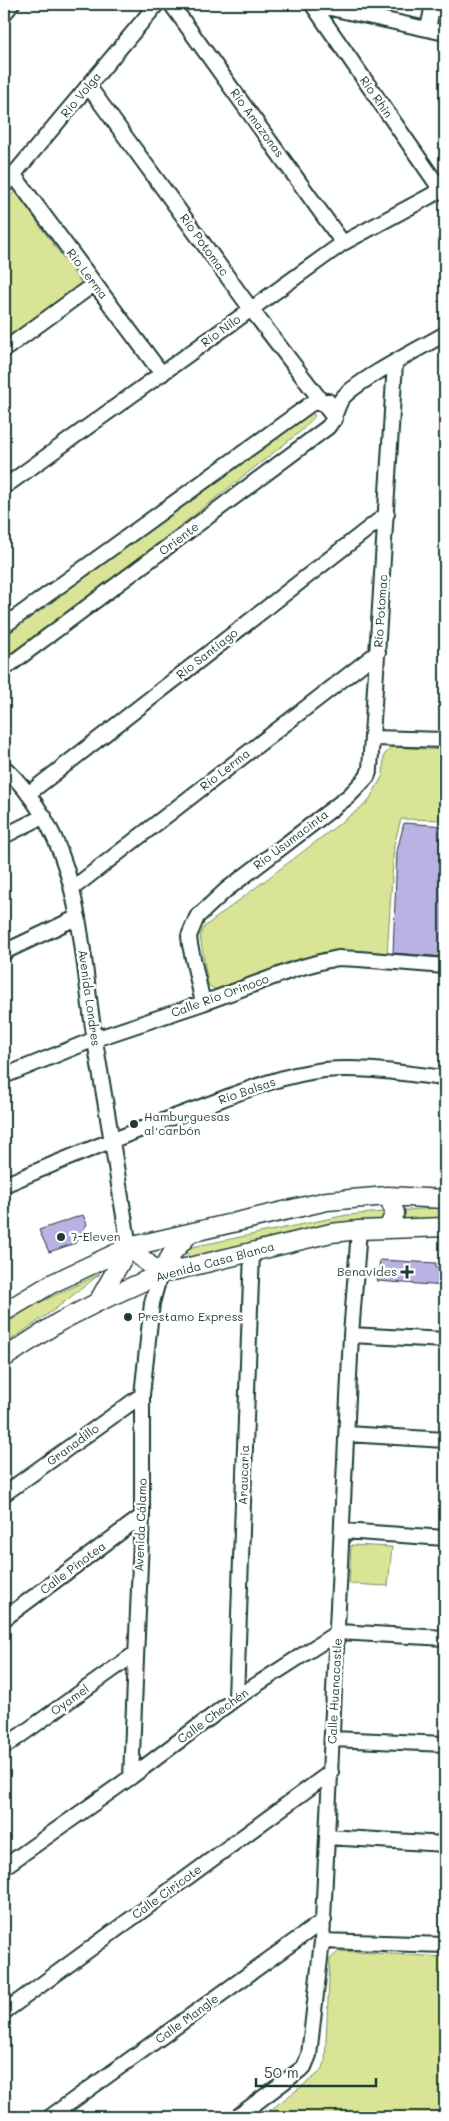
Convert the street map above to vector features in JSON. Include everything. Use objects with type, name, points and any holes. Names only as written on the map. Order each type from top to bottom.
[{"type":"street","points":[[4,14],[12,4]]},
{"type":"street","name":"Río Volga","points":[[4,186],[157,4]]},
{"type":"street","name":"Río Amazonas","points":[[171,4],[344,243]]},
{"type":"street","points":[[312,4],[445,33]]},
{"type":"street","name":"Río Rhin","points":[[312,4],[443,189]]},
{"type":"street","points":[[428,29],[433,4]]},
{"type":"street","name":"Río Potomac","points":[[89,87],[335,419]]},
{"type":"street","name":"Río Lerma","points":[[13,174],[162,374]]},
{"type":"street","name":"Río Nilo","points":[[4,486],[252,309],[303,270],[344,243],[443,189]]},
{"type":"street","points":[[4,350],[94,284]]},
{"type":"street","points":[[4,626],[312,403],[342,400],[369,378],[445,334]]},
{"type":"street","name":"Río Potomac","points":[[373,738],[395,363]]},
{"type":"street","name":"Oriente","points":[[4,669],[328,428],[335,419],[342,400]]},
{"type":"street","name":"Río Santiago","points":[[28,794],[387,514]]},
{"type":"street","name":"Río Lerma","points":[[73,888],[378,652]]},
{"type":"street","points":[[373,738],[445,740]]},
{"type":"street","name":"Río Usumacinta","points":[[203,1003],[190,945],[190,936],[197,917],[206,906],[359,787],[367,777],[370,769],[373,738]]},
{"type":"street","name":"Avenida Londres","points":[[4,767],[28,794],[44,816],[60,849],[73,888],[95,1039],[129,1247]]},
{"type":"street","points":[[4,836],[44,816]]},
{"type":"street","points":[[4,952],[78,916]]},
{"type":"street","name":"Calle Río Orinoco","points":[[4,1076],[95,1039],[203,1003],[295,969],[330,959],[359,959],[445,966]]},
{"type":"street","name":"Río Balsas","points":[[4,1185],[112,1139],[266,1083],[299,1074],[326,1070],[361,1070],[445,1078]]},
{"type":"street","points":[[4,1312],[51,1284],[129,1247],[327,1201],[388,1196],[445,1199]]},
{"type":"street","points":[[388,1196],[394,1213],[388,1228]]},
{"type":"street","name":"Avenida Casa Blanca","points":[[4,1358],[59,1322],[160,1274],[330,1233],[388,1228],[445,1227]]},
{"type":"street","name":"Calle Huanacastle","points":[[238,2117],[306,2063],[309,2055],[324,1920],[352,1335],[359,1230]]},
{"type":"street","points":[[129,1247],[160,1274],[173,1252],[190,1232]]},
{"type":"street","points":[[98,1302],[129,1247]]},
{"type":"street","name":"Araucaria","points":[[236,1698],[252,1252]]},
{"type":"street","name":"Avenida Cálamo","points":[[131,1777],[142,1516],[142,1395],[152,1303],[160,1274]]},
{"type":"street","points":[[352,1335],[445,1340]]},
{"type":"street","name":"Granadillo","points":[[4,1494],[142,1395]]},
{"type":"street","points":[[347,1434],[445,1440]]},
{"type":"street","name":"Calle Pinotea","points":[[4,1619],[142,1516]]},
{"type":"street","points":[[343,1531],[445,1538]]},
{"type":"street","points":[[338,1632],[445,1638]]},
{"type":"street","name":"Calle Chechén","points":[[4,1867],[131,1777],[236,1698],[338,1632]]},
{"type":"street","name":"Oyamel","points":[[4,1747],[136,1653]]},
{"type":"street","points":[[332,1739],[445,1744]]},
{"type":"street","name":"Calle Ciricote","points":[[4,2012],[330,1772]]},
{"type":"street","points":[[327,1837],[445,1844]]},
{"type":"street","name":"Calle Mangle","points":[[50,2117],[324,1920]]},
{"type":"street","points":[[322,1941],[445,1945]]},
{"type":"green space","points":[[15,191],[82,284],[4,341],[4,204]]},
{"type":"green space","points":[[310,410],[315,416],[301,431],[25,648],[4,661],[4,631]]},
{"type":"green space","points":[[392,747],[445,750],[445,820],[401,819],[394,845],[387,955],[324,952],[216,990],[208,985],[200,936],[204,927],[368,802],[383,775],[384,755]]},
{"type":"green space","points":[[445,1207],[445,1219],[354,1227],[190,1258],[186,1253],[192,1247],[347,1215]]},
{"type":"green space","points":[[100,1274],[58,1307],[4,1345],[4,1325],[28,1308]]},
{"type":"green space","points":[[351,1545],[392,1547],[388,1586],[349,1584]]},
{"type":"green space","points":[[339,1951],[445,1957],[445,2117],[261,2117],[318,2074],[325,2063],[330,1959]]},
{"type":"building","points":[[404,823],[445,826],[445,957],[393,953],[397,851]]},
{"type":"building","name":"7-Eleven","points":[[83,1215],[87,1224],[76,1243],[49,1252],[39,1230]]},
{"type":"building","name":"Benavides","points":[[380,1260],[436,1263],[436,1268],[445,1269],[445,1286],[377,1281]]},
{"type":"place","name":"Hamburguesas al carbón","points":[[134,1124]]},
{"type":"place","name":"7-Eleven","points":[[61,1237]]},
{"type":"place","name":"Benavides","points":[[407,1272]]},
{"type":"place","name":"Prestamo Express","points":[[128,1317]]}]
